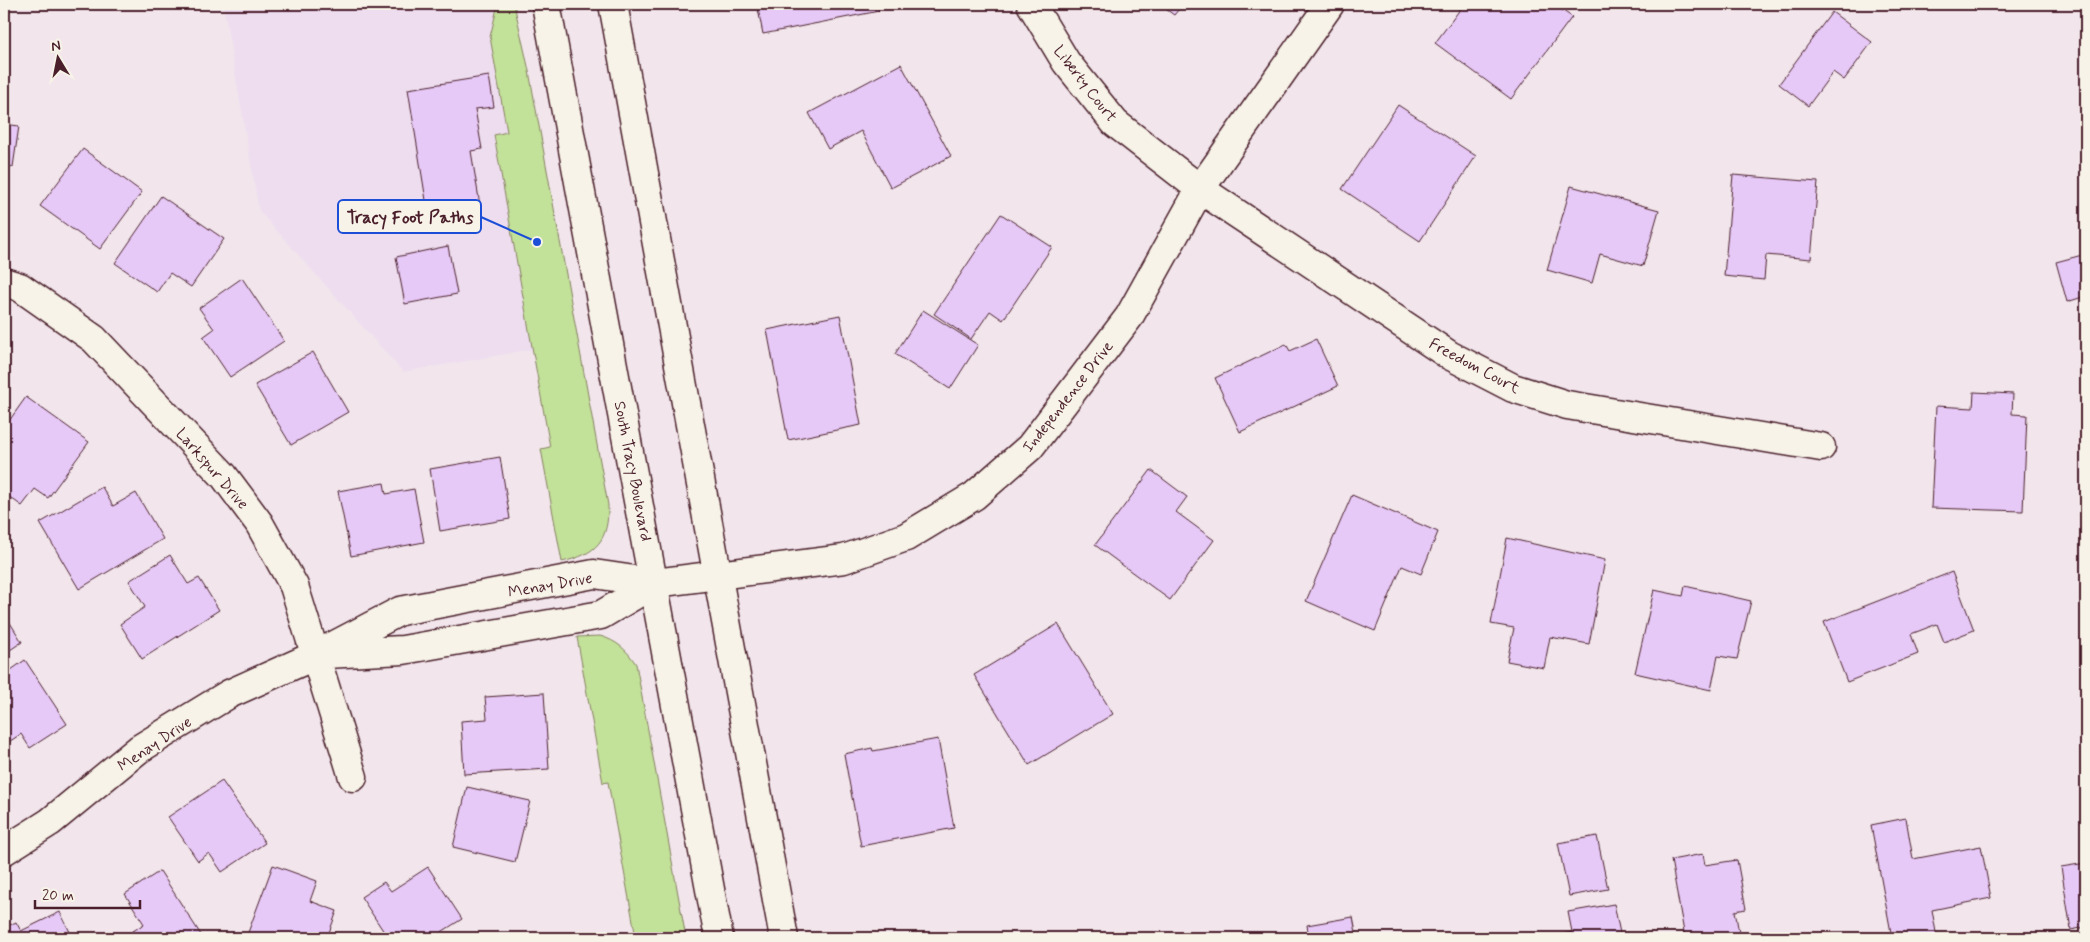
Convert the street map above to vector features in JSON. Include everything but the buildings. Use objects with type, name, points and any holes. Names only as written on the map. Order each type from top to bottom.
[{"type":"street","name":"South Tracy Boulevard","points":[[546,4],[655,583],[719,938]]},
{"type":"street","points":[[613,4],[784,938]]},
{"type":"street","name":"Liberty Court","points":[[1031,4],[1066,62],[1115,123],[1200,189]]},
{"type":"street","name":"Independence Drive","points":[[655,583],[844,559],[906,537],[974,496],[1030,447],[1129,317],[1200,189],[1330,4]]},
{"type":"street","name":"Freedom Court","points":[[1200,189],[1449,355],[1513,388],[1567,405],[1820,447]]},
{"type":"street","name":"Larkspur Drive","points":[[4,282],[20,288],[94,339],[224,476],[259,523],[294,586],[353,777]]},
{"type":"street","name":"Menay Drive","points":[[4,851],[50,822],[140,749],[229,694],[316,655],[400,611],[594,574],[655,583]]},
{"type":"street","name":"Menay Drive","points":[[316,655],[403,650],[601,615],[655,583]]},
{"type":"shaded area","points":[[223,4],[498,4],[490,37],[507,132],[494,135],[534,349],[403,372],[259,211]]},
{"type":"green space","points":[[498,4],[514,4],[529,71],[608,505],[606,528],[598,544],[584,555],[562,562],[541,449],[550,447],[494,135],[507,132],[490,37]]},
{"type":"green space","points":[[600,636],[621,646],[636,664],[686,938],[636,938],[608,782],[603,783],[577,637]]},
{"type":"place","name":"Tracy Foot Paths","points":[[537,242]]}]
